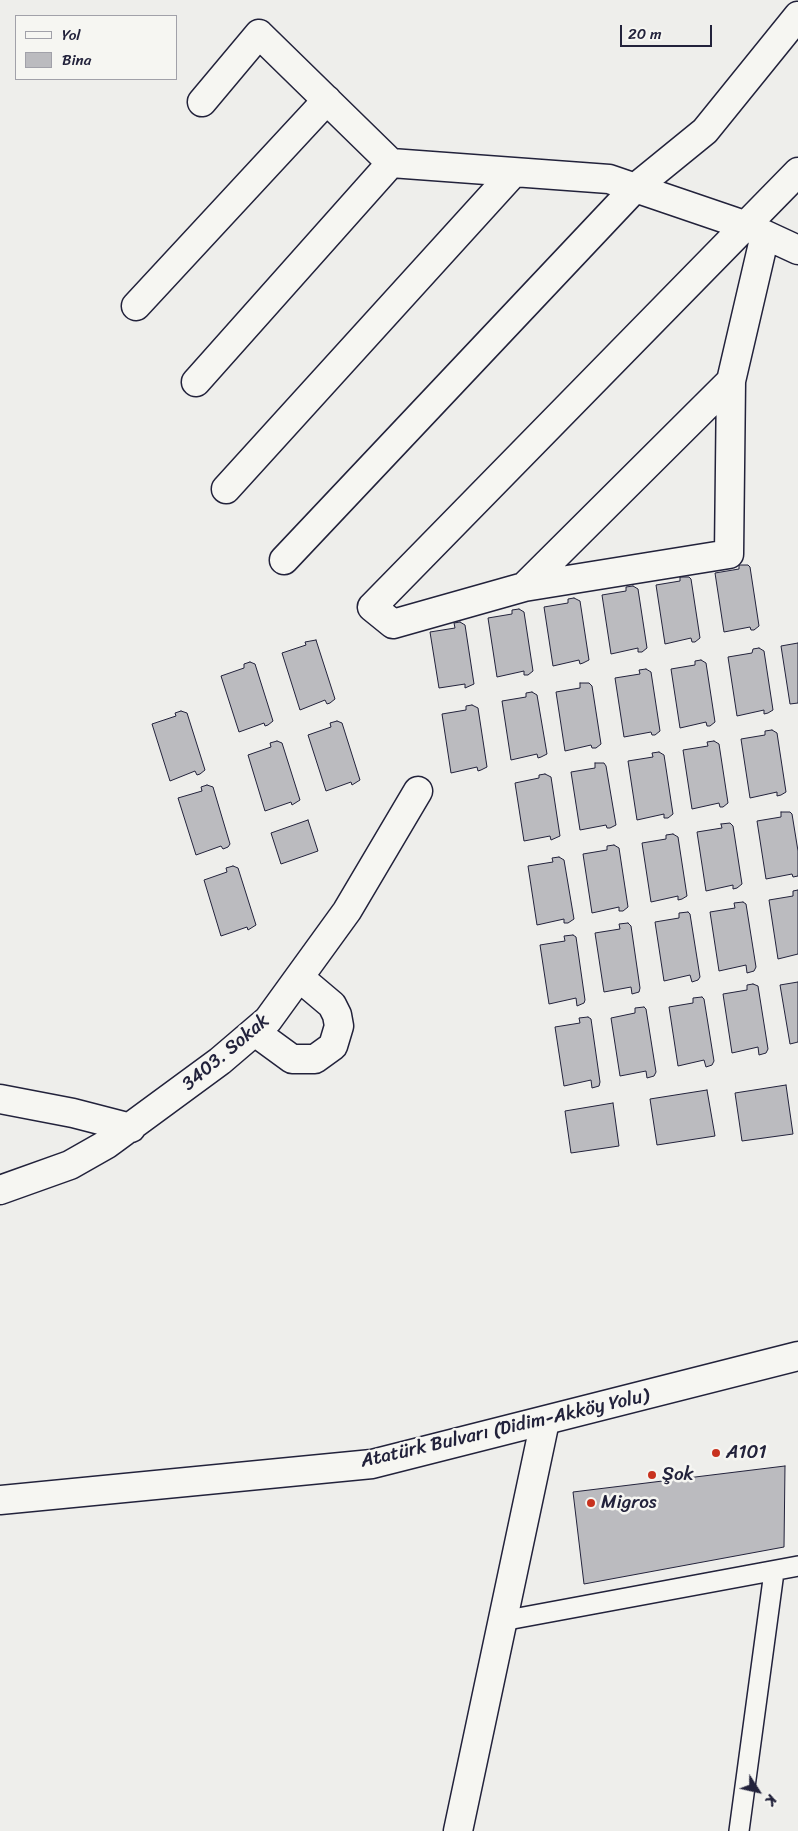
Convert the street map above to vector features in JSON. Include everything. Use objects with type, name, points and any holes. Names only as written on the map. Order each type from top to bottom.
[{"type":"street","points":[[284,560],[635,188],[705,131],[798,16]]},
{"type":"street","points":[[202,102],[259,34],[391,163],[609,179],[755,230],[798,250]]},
{"type":"street","points":[[136,306],[327,100]]},
{"type":"street","points":[[196,382],[391,163]]},
{"type":"street","points":[[226,489],[514,172]]},
{"type":"street","points":[[755,230],[731,381],[729,554],[524,588],[393,624],[372,607],[755,230],[798,172]]},
{"type":"street","points":[[524,588],[731,381]]},
{"type":"street","name":"3403. Sokak","points":[[0,1190],[70,1165],[131,1128],[268,1020],[347,911],[418,791]]},
{"type":"street","points":[[255,1032],[292,1059],[315,1059],[333,1046],[339,1026],[337,1015],[332,1005],[300,978]]},
{"type":"street","points":[[0,1099],[73,1113],[131,1128]]},
{"type":"street","name":"Atatürk Bulvarı (Didim-Akköy Yolu)","points":[[0,1500],[372,1464],[798,1356]]},
{"type":"street","points":[[458,1831],[545,1421]]},
{"type":"lane","points":[[502,1621],[774,1572],[798,1566]]},
{"type":"lane","points":[[739,1831],[774,1572]]},
{"type":"building","points":[[739,565],[748,565],[750,567],[759,626],[754,630],[751,630],[750,627],[724,632],[715,573],[739,569]]},
{"type":"building","points":[[680,577],[689,577],[691,579],[700,638],[695,642],[692,642],[691,638],[665,644],[656,585],[680,581]]},
{"type":"building","points":[[633,586],[638,589],[647,648],[642,652],[638,652],[638,648],[611,654],[602,595],[626,591],[626,587]]},
{"type":"building","points":[[574,598],[580,601],[589,660],[580,664],[579,660],[553,666],[544,607],[568,603],[568,599]]},
{"type":"building","points":[[519,609],[524,612],[533,671],[528,675],[524,675],[524,671],[497,677],[488,618],[512,614],[512,610]]},
{"type":"building","points":[[460,622],[465,625],[474,684],[465,688],[465,684],[439,688],[430,632],[455,628],[454,623]]},
{"type":"building","points":[[316,640],[335,699],[327,704],[325,700],[300,710],[282,653],[306,645],[305,642]]},
{"type":"building","points":[[798,643],[798,703],[790,704],[781,646]]},
{"type":"building","points":[[759,648],[764,651],[773,710],[764,714],[764,710],[737,716],[728,657],[752,653],[753,649]]},
{"type":"building","points":[[701,660],[706,663],[715,722],[710,726],[707,726],[706,722],[680,728],[671,669],[695,665],[695,661]]},
{"type":"building","points":[[250,662],[255,664],[273,721],[265,726],[264,723],[239,732],[221,676],[244,668],[244,664]]},
{"type":"building","points":[[646,669],[651,672],[660,731],[655,735],[652,735],[651,732],[624,737],[615,678],[640,674],[639,670]]},
{"type":"building","points":[[580,683],[589,683],[592,686],[601,744],[596,748],[592,748],[591,745],[565,751],[556,692],[580,688]]},
{"type":"building","points":[[532,692],[537,695],[547,754],[538,758],[537,754],[511,760],[502,701],[526,697],[526,693]]},
{"type":"building","points":[[472,705],[478,708],[487,767],[478,771],[477,767],[451,773],[442,714],[466,710],[466,706]]},
{"type":"building","points":[[181,711],[187,713],[205,770],[197,775],[195,771],[170,781],[152,724],[176,716],[175,713]]},
{"type":"building","points":[[337,721],[342,723],[360,780],[352,785],[351,782],[326,791],[308,735],[331,727],[330,723]]},
{"type":"building","points":[[772,730],[777,733],[786,792],[777,796],[777,792],[750,798],[741,739],[765,735],[765,731]]},
{"type":"building","points":[[277,741],[282,743],[300,800],[292,805],[291,802],[265,811],[248,755],[271,747],[270,743]]},
{"type":"building","points":[[714,741],[719,744],[728,803],[723,807],[720,807],[719,803],[692,809],[683,750],[708,746],[707,742]]},
{"type":"building","points":[[659,752],[664,755],[673,814],[668,818],[664,818],[664,814],[637,820],[628,761],[653,757],[652,753]]},
{"type":"building","points":[[595,763],[604,763],[606,766],[616,825],[610,828],[607,828],[606,825],[580,830],[571,772],[595,768]]},
{"type":"building","points":[[545,774],[551,777],[560,836],[551,840],[550,836],[524,841],[515,783],[539,778],[539,775]]},
{"type":"building","points":[[207,785],[213,787],[230,844],[223,849],[221,846],[196,855],[178,798],[202,791],[201,787]]},
{"type":"building","points":[[781,812],[790,812],[792,814],[798,851],[798,876],[793,877],[792,874],[766,879],[757,821],[781,817]]},
{"type":"building","points":[[308,820],[318,851],[281,864],[271,833]]},
{"type":"building","points":[[730,823],[733,826],[742,884],[733,889],[733,885],[706,891],[697,832],[722,828],[721,824]]},
{"type":"building","points":[[673,834],[678,837],[687,896],[678,900],[678,896],[651,902],[642,843],[666,839],[666,835]]},
{"type":"building","points":[[614,845],[619,848],[628,907],[623,911],[619,911],[619,907],[592,913],[583,854],[607,850],[607,846]]},
{"type":"building","points":[[559,857],[564,860],[574,919],[568,923],[564,923],[564,919],[537,925],[528,866],[553,862],[552,858]]},
{"type":"building","points":[[233,866],[238,868],[256,925],[248,930],[247,927],[221,936],[204,880],[227,872],[226,868]]},
{"type":"building","points":[[798,890],[798,954],[778,959],[769,900],[793,896],[793,891]]},
{"type":"building","points":[[743,902],[746,904],[756,967],[754,971],[747,973],[746,965],[719,971],[710,912],[735,908],[734,903]]},
{"type":"building","points":[[688,912],[690,914],[700,977],[692,982],[690,975],[664,981],[655,922],[679,918],[679,913]]},
{"type":"building","points":[[628,923],[631,926],[639,992],[632,994],[631,987],[604,992],[595,933],[620,929],[619,924]]},
{"type":"building","points":[[573,935],[576,937],[584,1003],[577,1006],[576,998],[549,1004],[540,945],[565,941],[564,936]]},
{"type":"building","points":[[798,982],[798,1042],[790,1044],[780,985]]},
{"type":"building","points":[[753,984],[758,986],[768,1049],[766,1053],[759,1055],[758,1047],[732,1053],[723,994],[747,990],[747,985]]},
{"type":"building","points":[[702,997],[704,999],[714,1061],[712,1065],[706,1067],[704,1060],[678,1066],[669,1007],[693,1003],[693,998]]},
{"type":"building","points":[[644,1007],[646,1009],[656,1072],[654,1076],[647,1078],[646,1071],[620,1076],[611,1018],[635,1013],[635,1008]]},
{"type":"building","points":[[588,1017],[591,1019],[599,1086],[592,1088],[591,1080],[564,1086],[555,1027],[580,1023],[579,1018]]},
{"type":"building","points":[[786,1085],[793,1134],[742,1141],[735,1093]]},
{"type":"building","points":[[707,1090],[715,1136],[657,1145],[650,1099]]},
{"type":"building","points":[[613,1103],[619,1146],[571,1153],[565,1111]]},
{"type":"building","points":[[785,1466],[784,1547],[584,1584],[573,1492]]},
{"type":"place","name":"A101","points":[[716,1453]]},
{"type":"place","name":"Şok","points":[[652,1475]]},
{"type":"place","name":"Migros","points":[[591,1503]]}]
